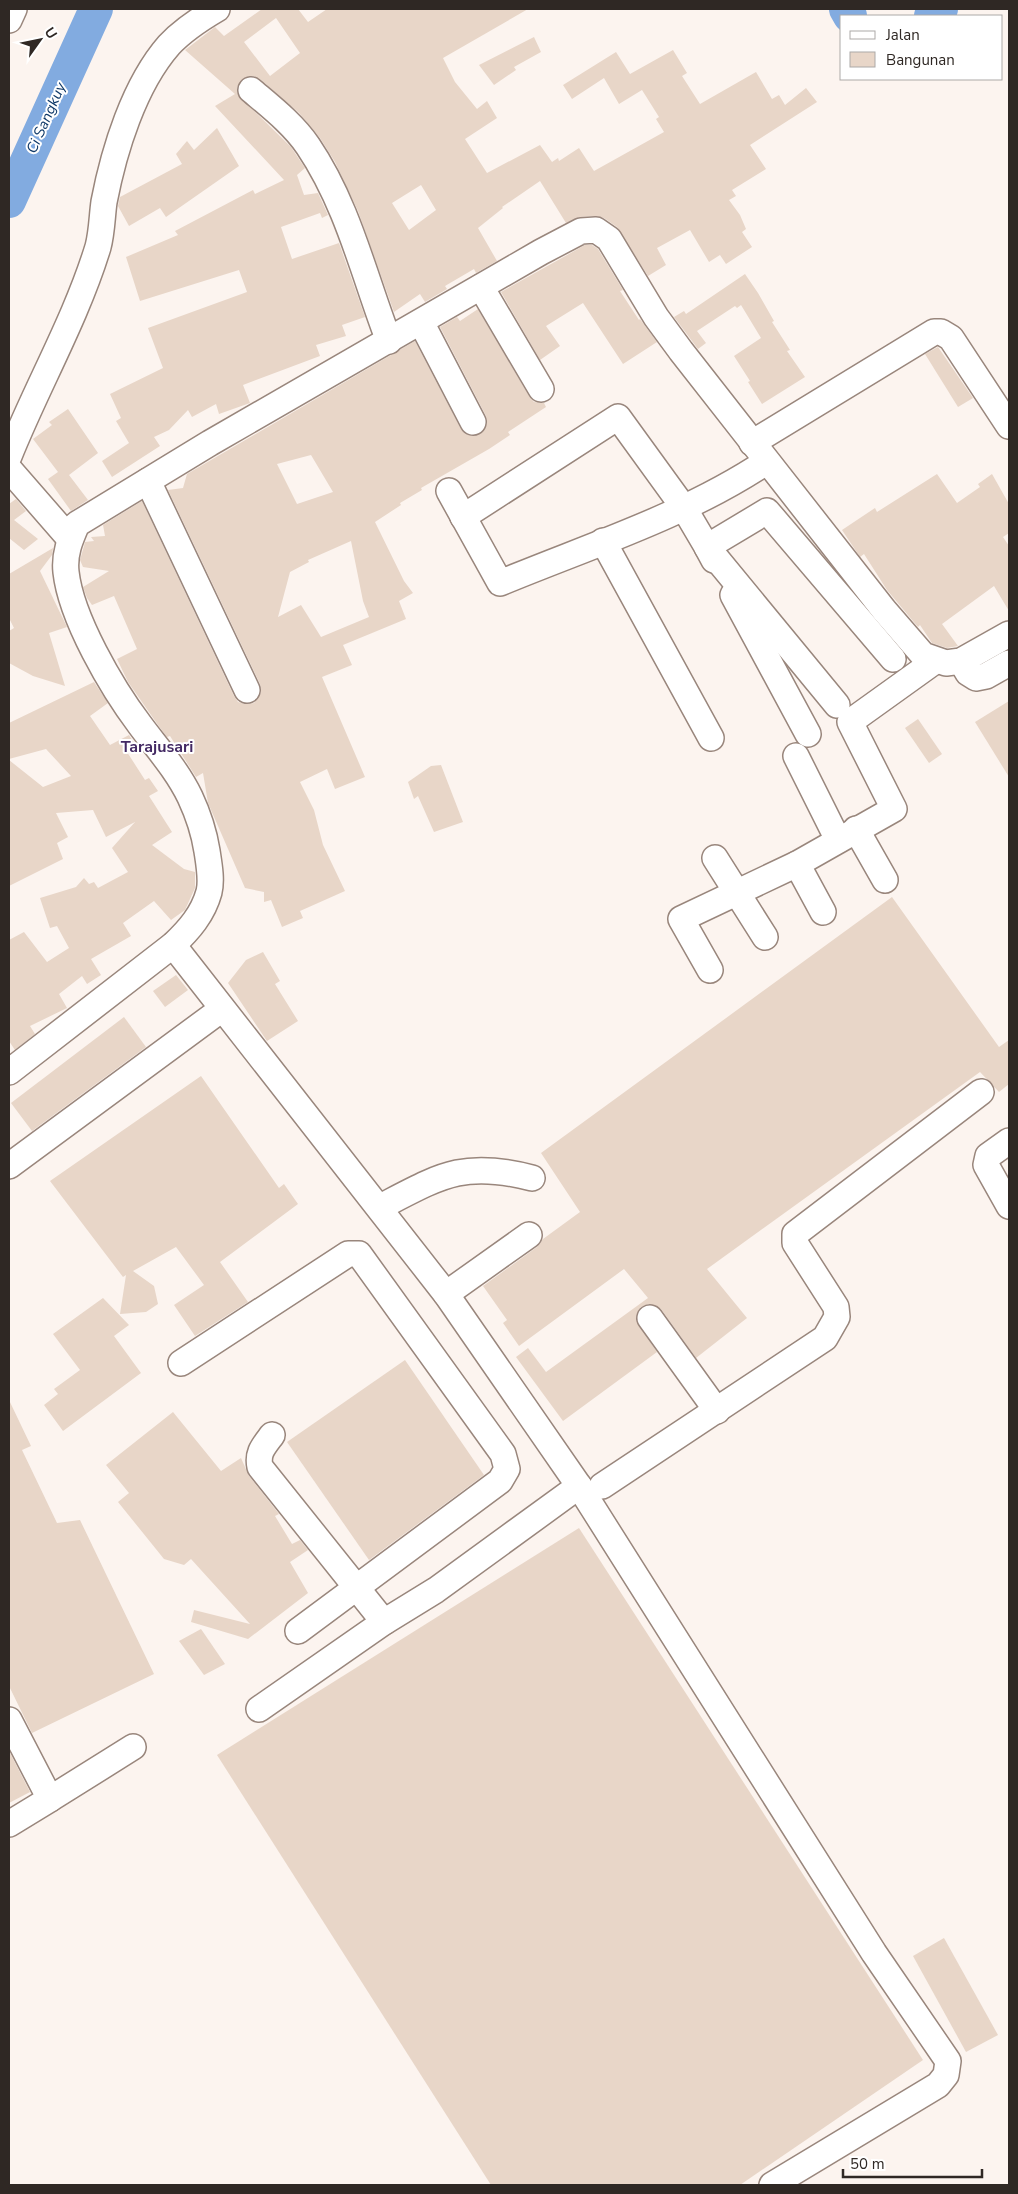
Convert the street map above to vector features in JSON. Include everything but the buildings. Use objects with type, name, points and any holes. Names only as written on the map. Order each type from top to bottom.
[{"type":"street","points":[[9,20],[14,9]]},
{"type":"street","points":[[9,456],[62,339],[99,246],[104,201],[119,141],[147,76],[169,46],[190,26],[218,9]]},
{"type":"street","points":[[251,90],[289,124],[308,145],[327,177],[347,219],[389,341]]},
{"type":"street","points":[[9,1072],[173,945],[202,911],[210,891],[210,864],[204,833],[190,796],[113,684],[88,636],[73,601],[66,571],[66,553],[77,524],[480,287],[581,231],[596,230],[603,233],[609,239],[656,317],[759,452],[884,610],[923,655],[935,661],[946,663],[961,661],[1009,634]]},
{"type":"street","points":[[480,287],[541,389]]},
{"type":"street","points":[[421,322],[473,422]]},
{"type":"street","points":[[449,491],[500,583],[684,508],[746,475],[759,452],[934,332],[941,332],[951,338],[1009,426]]},
{"type":"street","points":[[463,517],[618,417],[684,508],[808,734]]},
{"type":"street","points":[[9,468],[70,539]]},
{"type":"street","points":[[148,481],[247,690]]},
{"type":"street","points":[[706,547],[767,511],[893,659]]},
{"type":"street","points":[[602,540],[711,738]]},
{"type":"street","points":[[706,547],[837,705]]},
{"type":"street","points":[[710,970],[681,919],[736,891],[796,864],[894,809],[850,722],[935,661]]},
{"type":"street","points":[[961,661],[968,673],[976,678],[986,676],[1009,663]]},
{"type":"street","points":[[796,756],[847,835],[885,880]]},
{"type":"street","points":[[715,858],[765,938]]},
{"type":"street","points":[[796,864],[823,912]]},
{"type":"street","points":[[173,945],[380,1207],[446,1294],[581,1482],[606,1530],[874,1953],[948,2061],[946,2075],[938,2085],[772,2185]]},
{"type":"street","points":[[9,1166],[222,1009]]},
{"type":"street","points":[[298,1631],[369,1602],[436,1590],[581,1482],[717,1411],[825,1338],[837,1317],[836,1307],[795,1243],[795,1234],[981,1092]]},
{"type":"street","points":[[1009,1142],[988,1156],[986,1165],[1009,1206]]},
{"type":"street","points":[[380,1207],[437,1178],[467,1170],[506,1171],[532,1178]]},
{"type":"street","points":[[446,1294],[529,1235]]},
{"type":"street","points":[[181,1363],[348,1254],[359,1254],[503,1454],[507,1469],[500,1481],[369,1602],[259,1709]]},
{"type":"street","points":[[650,1318],[717,1411]]},
{"type":"street","points":[[272,1436],[260,1450],[258,1458],[260,1467],[369,1602]]},
{"type":"street","points":[[9,1720],[50,1799]]},
{"type":"street","points":[[9,1824],[133,1747]]},
{"type":"waterway","name":"Ci Sangkuy","points":[[9,201],[96,9]]},
{"type":"waterway","name":"Ci Sangkuy","points":[[846,9],[849,15]]},
{"type":"waterway","name":"Ci Sangkuy","points":[[932,15],[941,9]]},
{"type":"district","name":"Tarajusari","points":[[157,747]]}]
